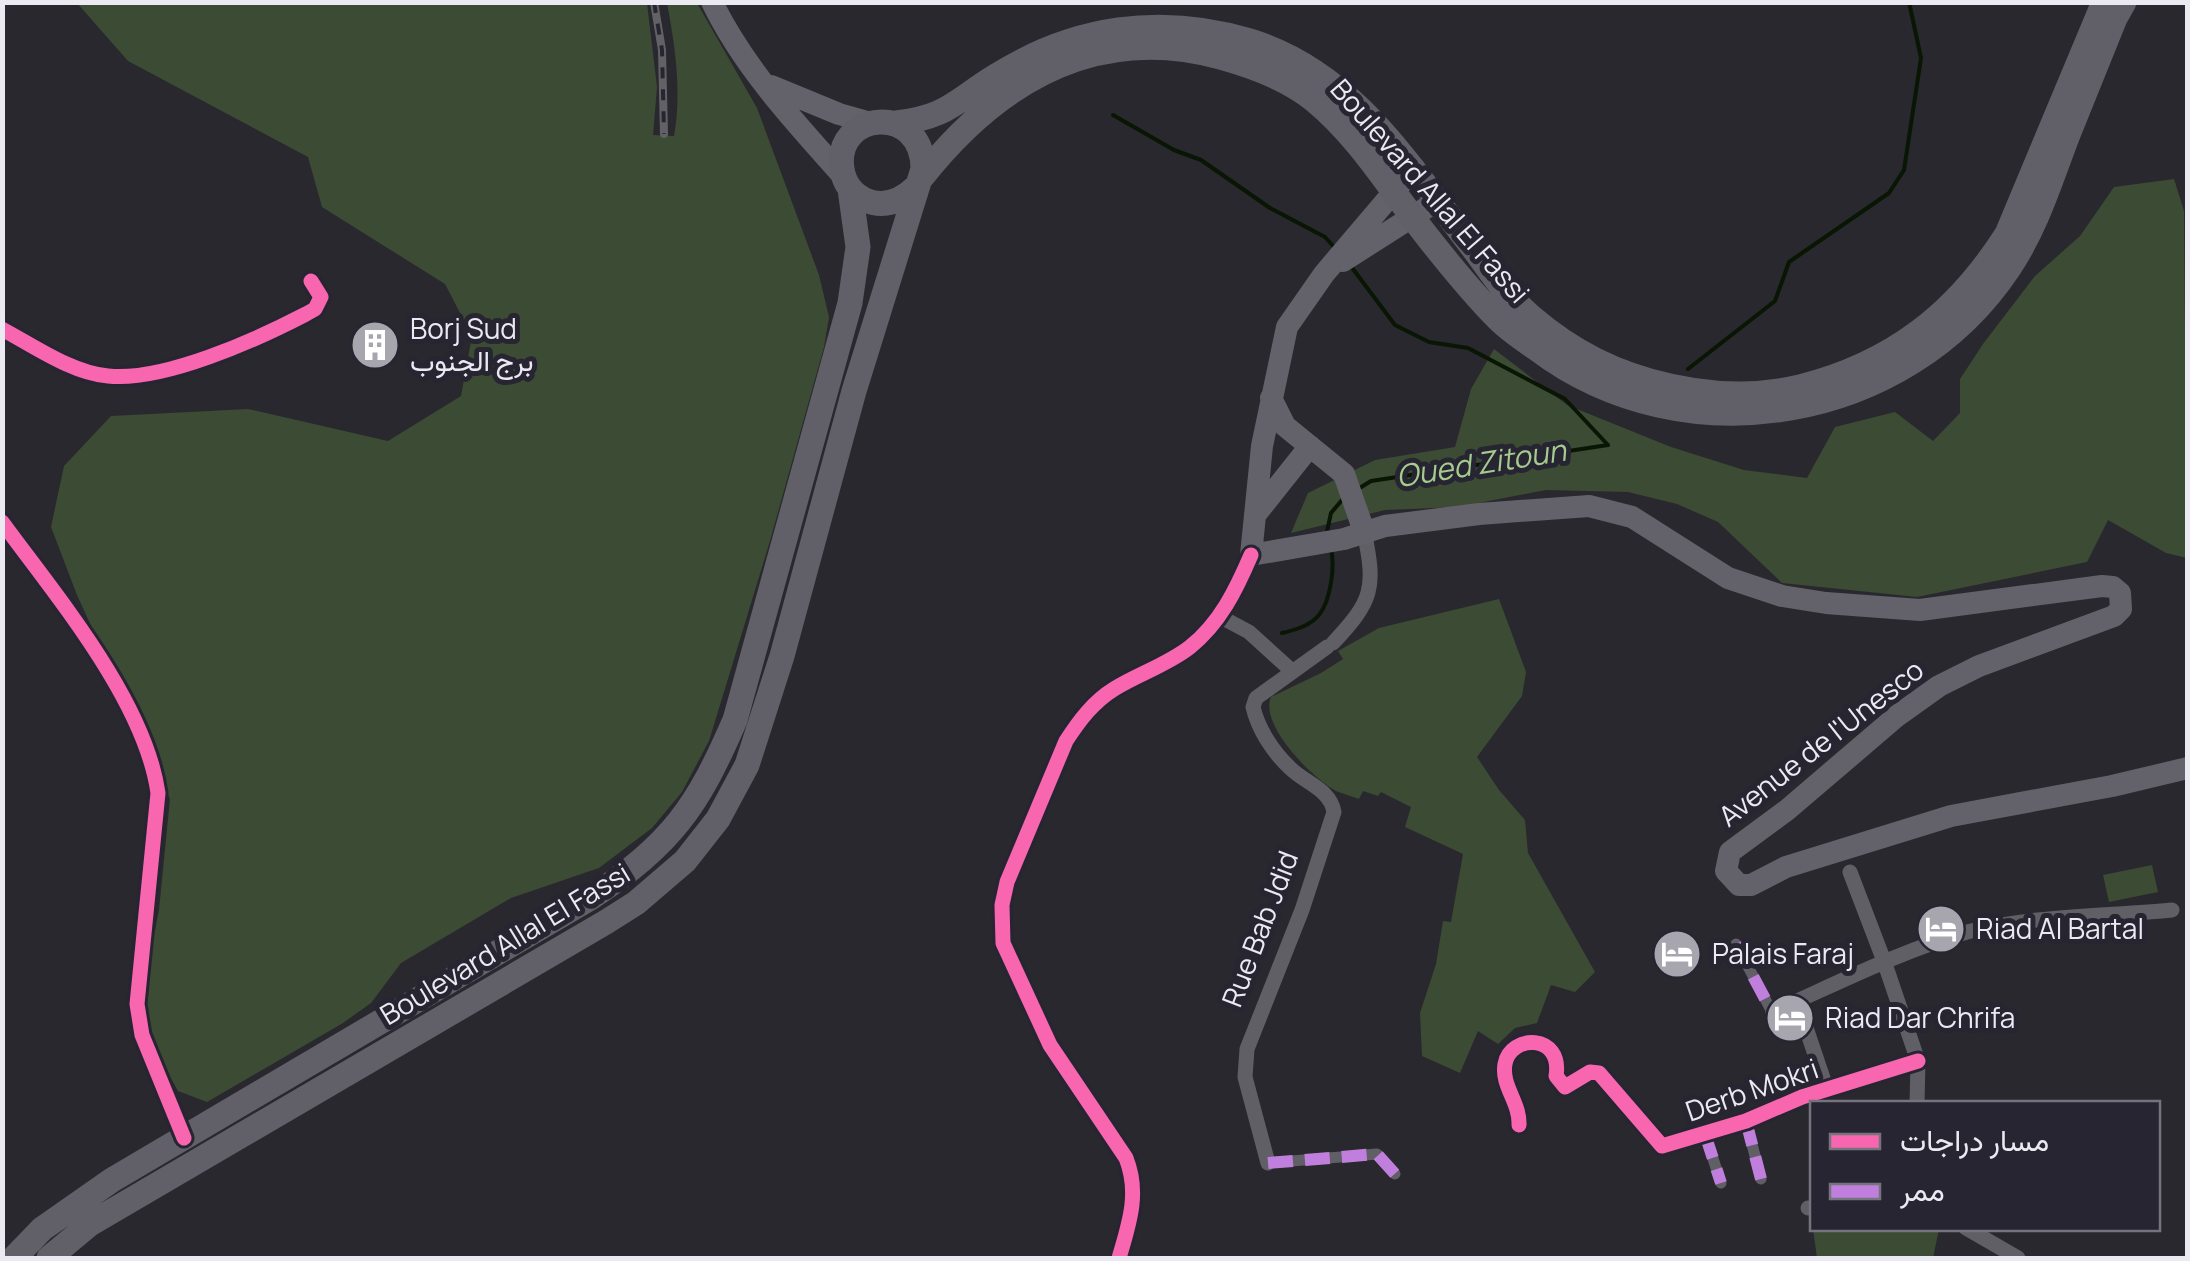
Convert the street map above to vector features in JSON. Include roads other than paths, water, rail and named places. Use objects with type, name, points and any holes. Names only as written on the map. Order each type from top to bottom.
[{"type":"main road","points":[[712,2],[725,30],[763,83],[846,182],[870,202],[882,204],[894,202],[918,184],[924,168],[920,146],[906,128],[803,101],[763,83]]},
{"type":"main road","name":"Boulevard Allal El Fassi","points":[[49,1258],[90,1224],[636,903],[674,871],[703,839],[732,794],[760,730],[854,391],[918,184],[953,138],[1004,95],[1064,63],[1116,49],[1208,54],[1244,63],[1290,83],[1316,101],[1344,129],[1500,322],[1562,368],[1611,392],[1668,409],[1715,415],[1754,414],[1837,398],[1873,383],[1917,357],[2008,270],[2048,193],[2104,2]]},
{"type":"main road","name":"Boulevard Allal El Fassi","points":[[2078,84],[2124,2]]},
{"type":"main road","name":"Boulevard Allal El Fassi","points":[[884,123],[938,116],[993,78],[1059,44],[1114,29],[1178,27],[1250,41],[1280,53],[1317,73],[1354,102],[1414,168],[1513,300],[1554,336],[1592,361],[1691,393],[1742,395],[1782,391],[1830,380],[1876,360],[1968,305]]},
{"type":"main road","points":[[846,182],[842,154],[852,134],[884,123]]},
{"type":"main road","points":[[1250,555],[1271,398],[1286,327],[1324,274],[1414,168]]},
{"type":"main road","name":"Boulevard Allal El Fassi","points":[[14,1258],[42,1229],[75,1205],[592,897],[641,862],[678,826],[706,782],[735,720],[850,303],[858,247],[846,182]]},
{"type":"main road","points":[[1324,274],[1437,201]]},
{"type":"main road","name":"Rue Bab Jdid","points":[[1271,398],[1284,426],[1344,474],[1355,527]]},
{"type":"main road","points":[[1256,515],[1310,446]]},
{"type":"main road","name":"Avenue de l'Unesco","points":[[1250,555],[1311,545],[1355,527],[1589,506],[1632,517],[1728,578],[1811,601],[1920,610],[2102,586],[2117,590],[2122,604],[2114,616],[1979,666],[1919,699],[1787,810],[1730,852],[1726,871],[1733,882],[1752,885],[1786,867],[1846,862],[1950,816],[2188,768]]},
{"type":"street","points":[[2,329],[88,372],[129,377],[225,350],[306,314],[315,309],[320,297],[311,281]]},
{"type":"street","points":[[2,522],[80,627],[144,735],[153,762],[158,793],[137,1004],[142,1035],[184,1138]]},
{"type":"street","name":"Rue Bab Jdid","points":[[1355,527],[1372,570],[1371,584],[1358,616],[1330,645],[1256,698],[1253,707],[1269,743],[1292,770],[1330,798],[1334,812],[1302,910],[1247,1049],[1245,1077],[1268,1163],[1377,1154],[1395,1174]]},
{"type":"street","points":[[1119,1258],[1132,1215],[1132,1172],[1050,1046],[1003,943],[1002,905],[1007,882],[1066,741],[1079,722],[1115,689],[1189,648],[1219,616],[1238,587],[1250,555]]},
{"type":"street","points":[[1219,616],[1249,632],[1292,671]]},
{"type":"street","points":[[1846,862],[1918,1062],[1917,1101]]},
{"type":"street","points":[[1736,944],[1772,1012],[1884,961],[1969,932],[2172,910]]},
{"type":"street","points":[[1797,1001],[1827,1090]]},
{"type":"street","name":"Derb Mokri","points":[[1519,1125],[1519,1109],[1504,1074],[1506,1059],[1513,1049],[1536,1042],[1554,1051],[1560,1084],[1572,1086],[1590,1072],[1599,1073],[1662,1146],[1746,1122],[1802,1096],[1918,1062]]},
{"type":"street","points":[[1746,1122],[1761,1179]]},
{"type":"street","points":[[1706,1134],[1721,1182]]},
{"type":"street","points":[[1973,1231],[2018,1258]]},
{"type":"waterway","points":[[1688,369],[1775,301],[1789,262],[1889,193],[1904,170],[1921,58],[1909,2]]},
{"type":"waterway","points":[[1113,115],[1174,150],[1201,160],[1270,208],[1325,237],[1335,248]]},
{"type":"waterway","points":[[1350,265],[1395,325],[1429,342],[1468,348],[1565,399],[1608,445]]},
{"type":"waterway","name":"Oued Zitoun","points":[[1358,489],[1371,481],[1608,445]]},
{"type":"waterway","name":"Oued Zitoun","points":[[1326,536],[1331,513],[1342,500]]},
{"type":"waterway","name":"Oued Zitoun","points":[[1282,633],[1307,625],[1323,609],[1331,583],[1331,549]]},
{"type":"railway","points":[[654,2],[662,50],[664,134]]},
{"type":"place","name":"Borj Sud برج الجنوب","points":[[375,345]]},
{"type":"place","name":"Riad Al Bartal","points":[[1941,929]]},
{"type":"place","name":"Palais Faraj","points":[[1677,954]]},
{"type":"place","name":"Riad Dar Chrifa","points":[[1790,1018]]}]
